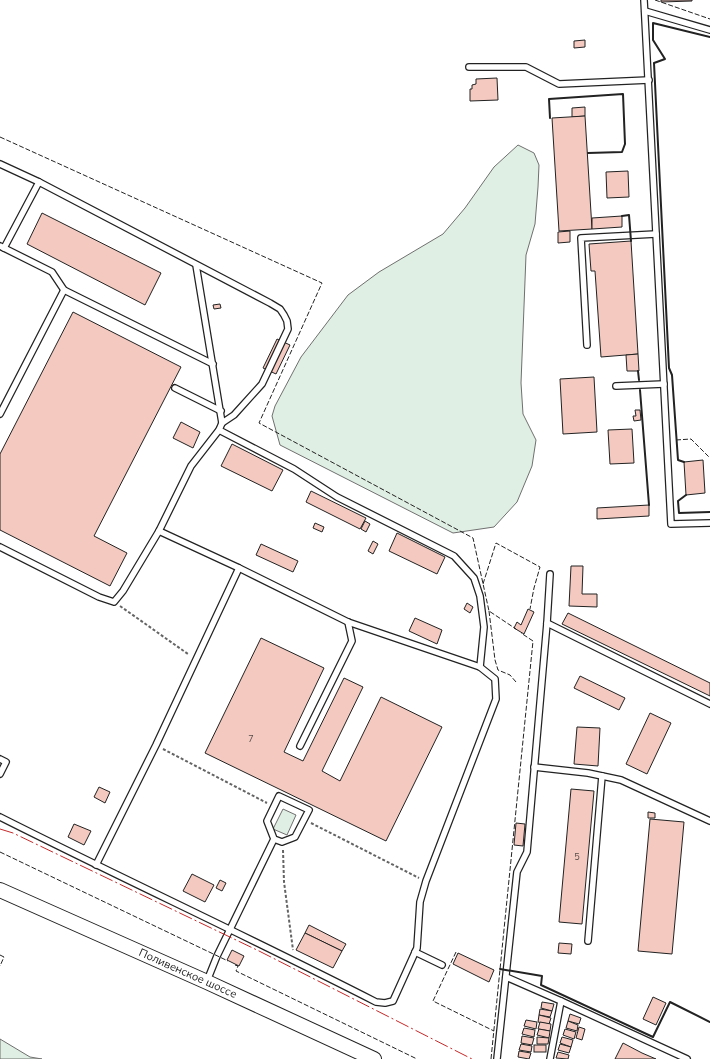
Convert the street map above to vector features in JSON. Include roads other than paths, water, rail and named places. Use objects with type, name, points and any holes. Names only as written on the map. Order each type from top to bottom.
[{"type":"street","name":"Поливенское шоссе","points":[[0,890],[207,982],[374,1059]]},
{"type":"lane","points":[[644,0],[671,524],[710,523]]},
{"type":"lane","points":[[645,12],[710,30]]},
{"type":"lane","points":[[469,67],[526,67],[559,84],[649,80]]},
{"type":"lane","points":[[0,164],[39,182],[280,309],[287,321],[288,329],[262,384],[234,415],[222,423]]},
{"type":"lane","points":[[39,182],[2,247],[52,272],[64,290],[213,364]]},
{"type":"lane","points":[[587,345],[581,238],[656,234]]},
{"type":"lane","points":[[0,547],[100,597],[114,602],[123,591],[159,531],[191,466],[219,430],[222,423],[196,265]]},
{"type":"lane","points":[[0,414],[64,290]]},
{"type":"lane","points":[[616,386],[664,384]]},
{"type":"lane","points":[[175,388],[221,411]]},
{"type":"lane","points":[[219,430],[294,469],[337,497],[454,556],[474,578],[480,596],[484,626],[480,667]]},
{"type":"lane","points":[[0,817],[294,960],[376,1002],[385,1003],[393,1001],[416,952],[420,902],[426,881],[496,698],[495,679],[480,667],[348,622],[239,568],[159,531]]},
{"type":"lane","points":[[96,865],[156,745],[239,568]]},
{"type":"lane","points":[[497,1059],[517,872],[527,852],[550,574]]},
{"type":"lane","points":[[300,746],[352,641],[348,622]]},
{"type":"lane","points":[[547,622],[710,704]]},
{"type":"lane","points":[[0,759],[6,762],[0,774]]},
{"type":"lane","points":[[534,768],[588,773],[621,780],[710,821]]},
{"type":"lane","points":[[588,941],[602,776]]},
{"type":"lane","points":[[207,982],[230,929],[274,839],[267,821],[279,796],[309,810],[295,837],[282,842],[274,839]]},
{"type":"lane","points":[[416,952],[442,965]]},
{"type":"lane","points":[[506,977],[687,1059]]},
{"type":"lane","points":[[550,1059],[561,1001]]}]
